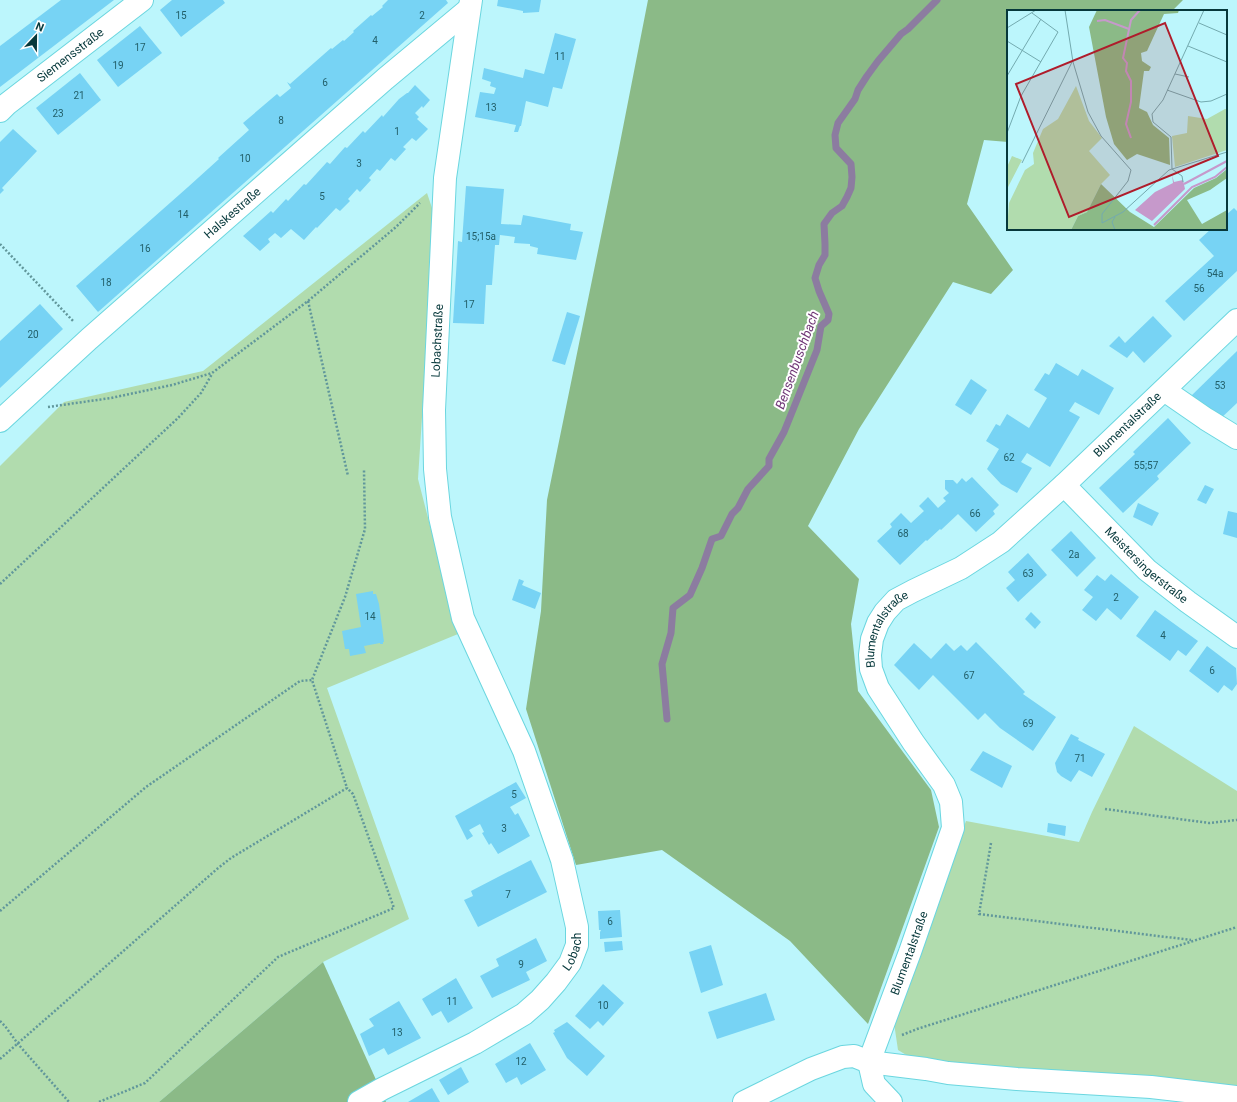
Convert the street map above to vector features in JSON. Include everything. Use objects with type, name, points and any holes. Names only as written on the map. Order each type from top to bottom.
[{"type":"street","name":"Siemensstraße","points":[[0,111],[7,104],[142,0]]},
{"type":"street","name":"Lobachstraße","points":[[470,5],[445,178],[434,410],[435,469],[440,517],[463,618],[490,675]]},
{"type":"street","name":"Halskestraße","points":[[0,421],[95,334],[470,5]]},
{"type":"street","name":"Blumentalstraße","points":[[869,1062],[910,952],[953,828],[951,802],[944,785],[913,742],[878,688],[871,669],[870,655],[872,639],[878,623],[885,612],[896,600],[961,568],[1001,542],[1064,485],[1237,320]]},
{"type":"street","points":[[1164,390],[1237,438]]},
{"type":"street","name":"Meistersingerstraße","points":[[1064,485],[1147,570],[1237,637]]},
{"type":"street","name":"Lobach","points":[[358,1102],[475,1043],[524,1014],[540,1000],[556,982],[570,963],[577,945],[577,927],[562,860],[524,751],[490,675]]},
{"type":"street","points":[[744,1102],[811,1069],[842,1057],[854,1056],[869,1062],[948,1073],[1017,1079],[1151,1087],[1237,1097]]},
{"type":"street","points":[[869,1062],[874,1084],[890,1102]]},
{"type":"path","points":[[44,408],[111,398],[172,385],[212,373],[308,301],[396,227],[445,178]]},
{"type":"path","points":[[0,244],[73,322]]},
{"type":"path","points":[[308,301],[348,476]]},
{"type":"path","points":[[0,584],[178,418],[201,393],[212,373]]},
{"type":"path","points":[[99,1102],[145,1083],[278,957],[394,908],[353,794],[347,788],[312,680],[346,597],[365,528],[364,470]]},
{"type":"path","points":[[0,911],[146,787],[300,681],[312,680]]},
{"type":"path","points":[[0,1059],[231,858],[347,788]]},
{"type":"path","points":[[1105,809],[1210,823],[1237,820]]},
{"type":"path","points":[[992,843],[979,914],[1194,940]]},
{"type":"path","points":[[899,1036],[1237,927]]},
{"type":"path","points":[[0,1021],[6,1026],[18,1044],[69,1102]]},
{"type":"green space","points":[[648,0],[1183,0],[1173,10],[1007,10],[1007,142],[984,140],[967,204],[1013,270],[991,294],[953,282],[859,429],[808,526],[859,579],[851,624],[858,691],[931,790],[939,827],[868,1024],[790,941],[662,850],[576,865],[526,709],[541,611],[547,500]]},
{"type":"green space","points":[[427,193],[435,217],[418,479],[458,634],[327,688],[409,919],[323,962],[159,1102],[0,1102],[0,466],[64,402],[203,371]]},
{"type":"green space","points":[[1134,726],[1237,791],[1237,1087],[947,1067],[908,1056],[898,1050],[894,1023],[966,821],[1079,842]]},
{"type":"green space","points":[[323,962],[386,1102],[159,1102]]},
{"type":"building","points":[[61,0],[114,0],[0,87],[0,46]]},
{"type":"building","points":[[172,0],[223,0],[225,3],[181,37],[160,10]]},
{"type":"building","points":[[388,0],[446,0],[448,3],[98,312],[76,286],[188,187],[249,130],[243,123],[277,94],[280,97],[291,88],[287,82],[290,84],[331,48],[332,49],[343,40],[344,41],[371,15],[372,16],[383,7],[382,6]]},
{"type":"building","points":[[498,0],[541,0],[539,12],[523,13],[523,11],[497,6]]},
{"type":"building","points":[[140,26],[162,53],[118,87],[97,60]]},
{"type":"building","points":[[555,33],[576,39],[562,89],[553,87],[548,107],[526,101],[521,126],[518,132],[514,132],[516,125],[475,117],[480,92],[494,94],[496,88],[490,86],[491,82],[482,79],[484,68],[523,78],[525,69],[544,74]]},
{"type":"building","points":[[80,73],[101,100],[58,135],[36,108]]},
{"type":"building","points":[[415,85],[430,100],[423,108],[422,106],[415,113],[419,117],[417,119],[428,129],[416,141],[412,138],[403,147],[406,149],[395,161],[391,158],[380,171],[377,169],[369,178],[371,180],[360,192],[357,189],[348,199],[350,201],[340,211],[336,208],[304,240],[291,229],[281,238],[275,233],[268,239],[270,242],[260,251],[243,236],[271,211],[273,213],[286,199],[288,201],[304,184],[306,185],[327,162],[330,164],[345,147],[347,148],[363,131],[365,133],[382,115],[383,117],[399,99],[408,93]]},
{"type":"building","points":[[13,129],[37,151],[2,188],[4,190],[0,194],[0,142]]},
{"type":"building","points":[[466,186],[504,189],[501,224],[521,225],[523,215],[571,224],[570,230],[583,232],[576,260],[537,254],[538,248],[530,246],[530,244],[514,243],[515,237],[500,235],[499,245],[495,245],[492,285],[486,285],[484,324],[453,323],[458,241],[462,242]]},
{"type":"building","points":[[1234,208],[1237,211],[1237,271],[1184,321],[1165,301],[1214,256],[1199,240],[1210,230],[1227,230],[1227,214]]},
{"type":"building","points":[[40,304],[63,329],[0,388],[0,341]]},
{"type":"building","points":[[567,312],[580,316],[565,365],[552,361]]},
{"type":"building","points":[[1153,316],[1172,336],[1144,363],[1133,351],[1127,358],[1109,346],[1119,336],[1125,343]]},
{"type":"building","points":[[1237,351],[1237,403],[1218,421],[1189,398]]},
{"type":"building","points":[[1056,363],[1078,376],[1082,369],[1114,388],[1099,415],[1075,402],[1069,411],[1080,417],[1050,467],[1027,453],[1021,462],[1032,468],[1017,493],[1001,484],[987,469],[999,449],[986,441],[996,424],[1000,426],[1007,414],[1029,428],[1047,398],[1034,390],[1045,373],[1049,375]]},
{"type":"building","points":[[971,379],[987,390],[971,415],[955,405]]},
{"type":"building","points":[[1168,418],[1191,443],[1157,476],[1159,479],[1123,513],[1099,488],[1135,454],[1133,452]]},
{"type":"building","points":[[972,477],[999,505],[993,511],[995,514],[976,532],[958,514],[941,530],[940,529],[927,541],[926,540],[900,565],[877,541],[892,527],[890,524],[901,513],[911,523],[924,511],[919,506],[928,497],[938,508],[946,501],[943,498],[949,493],[945,489],[945,480],[953,480],[957,484],[962,478],[966,482]]},
{"type":"building","points":[[1205,485],[1214,489],[1206,504],[1197,500]]},
{"type":"building","points":[[1138,503],[1159,513],[1152,526],[1133,517]]},
{"type":"building","points":[[1228,511],[1237,513],[1237,538],[1223,534]]},
{"type":"building","points":[[1071,531],[1096,558],[1077,577],[1051,550]]},
{"type":"building","points":[[1028,553],[1047,575],[1018,602],[1006,588],[1015,580],[1008,572]]},
{"type":"building","points":[[1111,574],[1139,597],[1121,620],[1107,608],[1096,621],[1082,610],[1093,597],[1084,590],[1097,575],[1105,581]]},
{"type":"building","points":[[519,579],[524,581],[522,585],[541,593],[535,609],[512,600]]},
{"type":"building","points":[[373,591],[373,594],[376,594],[379,604],[384,642],[383,644],[380,643],[364,646],[366,653],[350,656],[349,649],[345,649],[342,631],[361,627],[356,594]]},
{"type":"building","points":[[1155,610],[1198,641],[1186,656],[1178,650],[1170,661],[1136,636]]},
{"type":"building","points":[[1031,612],[1041,622],[1035,629],[1025,619]]},
{"type":"building","points":[[976,642],[1025,692],[1023,694],[1056,717],[1033,751],[1000,728],[985,713],[978,720],[933,675],[919,690],[894,665],[914,643],[931,659],[946,643],[954,651],[961,645],[967,651]]},
{"type":"building","points":[[1207,646],[1236,668],[1237,684],[1232,691],[1224,685],[1218,693],[1189,671]]},
{"type":"building","points":[[1071,734],[1079,738],[1078,740],[1105,754],[1092,777],[1079,770],[1071,782],[1057,772],[1055,763]]},
{"type":"building","points":[[983,751],[1012,766],[1002,788],[970,770]]},
{"type":"building","points":[[516,782],[526,798],[510,807],[515,815],[518,813],[530,836],[498,854],[491,843],[489,845],[482,833],[484,832],[480,824],[469,830],[473,836],[467,840],[455,816]]},
{"type":"building","points":[[1048,823],[1066,826],[1065,836],[1047,832]]},
{"type":"building","points":[[531,860],[547,892],[478,927],[464,900],[473,896],[471,891]]},
{"type":"building","points":[[620,910],[622,937],[600,939],[601,930],[599,930],[598,911]]},
{"type":"building","points":[[536,938],[547,961],[526,972],[530,980],[492,998],[480,976],[499,966],[496,959]]},
{"type":"building","points":[[622,941],[623,950],[605,952],[604,942]]},
{"type":"building","points":[[711,945],[723,985],[701,993],[689,952]]},
{"type":"building","points":[[456,978],[473,1008],[448,1023],[441,1011],[432,1016],[422,999]]},
{"type":"building","points":[[603,984],[624,1003],[603,1026],[598,1021],[590,1029],[575,1016]]},
{"type":"building","points":[[766,993],[775,1020],[717,1039],[708,1012]]},
{"type":"building","points":[[399,1001],[421,1038],[388,1055],[384,1048],[369,1056],[360,1034],[374,1026],[369,1019]]},
{"type":"building","points":[[567,1022],[605,1056],[587,1076],[567,1058],[553,1033],[555,1032],[554,1030]]},
{"type":"building","points":[[530,1043],[546,1070],[521,1085],[517,1077],[506,1083],[495,1064]]},
{"type":"building","points":[[461,1067],[469,1082],[448,1095],[439,1080]]},
{"type":"building","points":[[432,1088],[440,1102],[408,1102]]},
{"type":"waterway","name":"Bensenbuschbach","points":[[667,719],[662,664],[671,633],[673,608],[690,595],[702,568],[712,539],[721,536],[732,514],[738,508],[748,489],[769,466],[769,459],[784,432],[817,350],[821,326],[828,320],[829,314],[815,278],[819,265],[825,255],[824,224],[832,213],[842,206],[851,188],[852,177],[851,164],[836,148],[835,135],[838,123],[855,99],[858,90],[878,61],[901,34],[937,0]]}]
